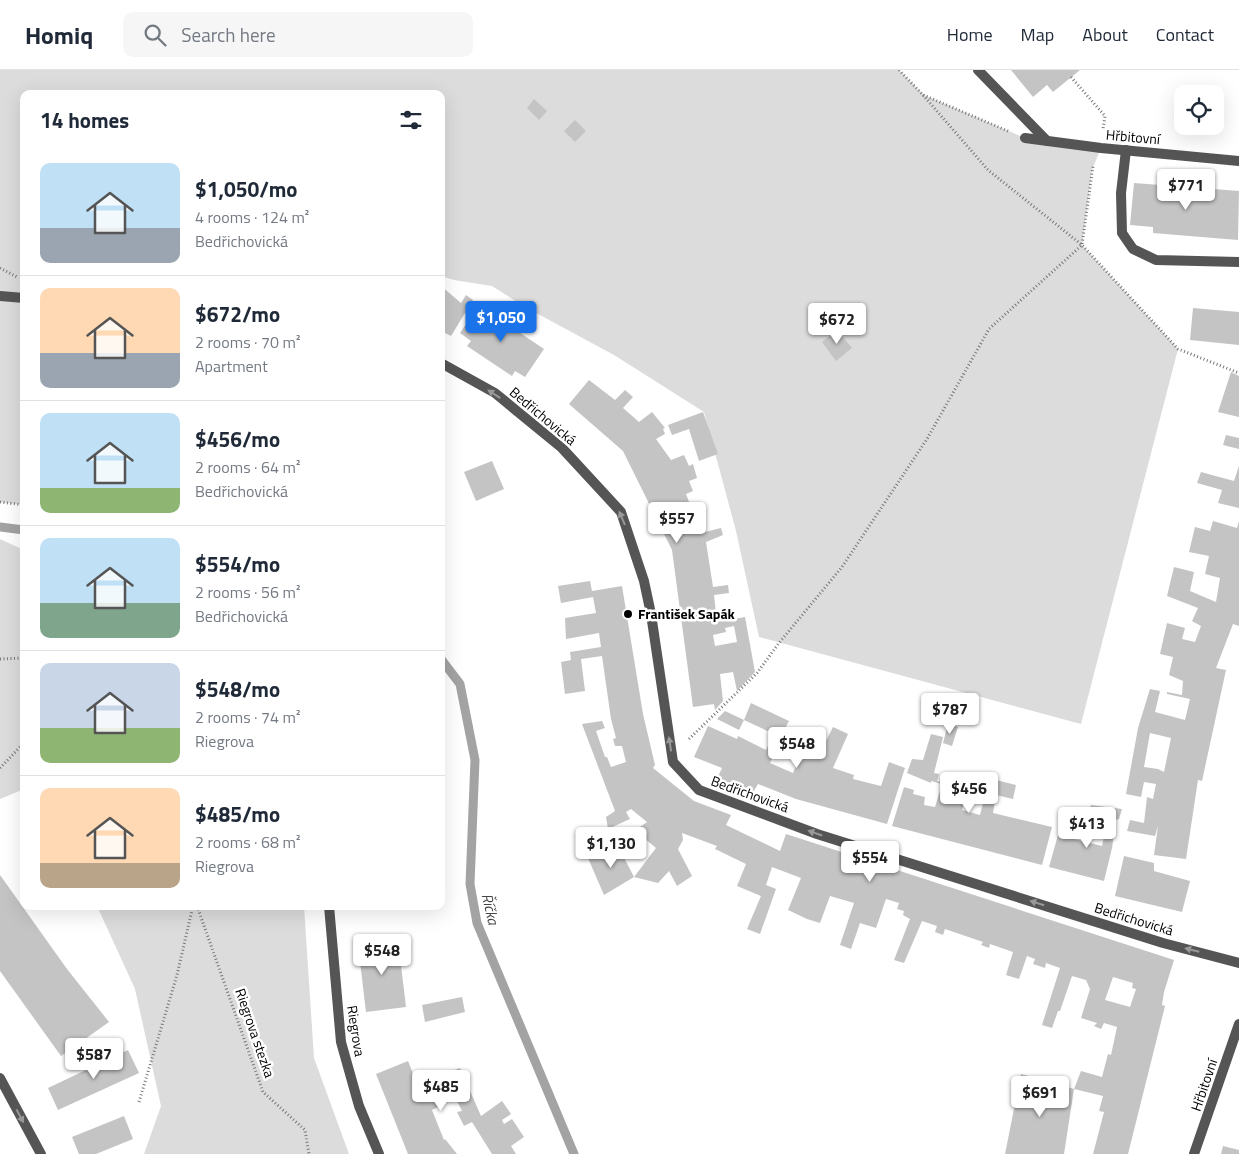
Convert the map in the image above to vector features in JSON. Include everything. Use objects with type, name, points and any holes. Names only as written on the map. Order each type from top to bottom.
[{"type":"street","points":[[978,70],[1047,141]]},
{"type":"street","name":"Hřbitovní","points":[[1025,138],[1101,148],[1239,161]]},
{"type":"street","points":[[1126,150],[1121,193],[1122,233],[1133,250],[1156,260],[1239,262]]},
{"type":"street","points":[[0,296],[20,298]]},
{"type":"street","name":"Bedřichovická","points":[[445,365],[494,393],[562,448],[621,512],[644,580],[651,614],[673,762],[698,790],[817,834],[1164,943],[1239,964]]},
{"type":"street","name":"Riegrova","points":[[330,910],[341,1042],[359,1106],[379,1154]]},
{"type":"street","name":"Hřbitovní","points":[[1194,1154],[1239,1024]]},
{"type":"street","points":[[0,1078],[41,1154]]},
{"type":"path","points":[[899,70],[924,95],[988,170],[1082,245],[1178,349],[1239,373]]},
{"type":"path","points":[[673,762],[692,734],[757,674],[779,642],[842,567],[927,439],[988,329],[1082,245],[1092,170],[1101,148],[1105,116],[1071,77]]},
{"type":"path","points":[[924,95],[1025,138]]},
{"type":"path","points":[[0,268],[20,278]]},
{"type":"path","points":[[0,502],[20,504]]},
{"type":"path","points":[[0,659],[20,658]]},
{"type":"path","points":[[0,768],[20,746]]},
{"type":"path","points":[[139,1102],[177,974],[192,910]]},
{"type":"path","name":"Riegrova stezka","points":[[198,910],[263,1092],[305,1130],[309,1154]]},
{"type":"shaded area","points":[[0,70],[899,70],[924,95],[1025,138],[1101,148],[1092,170],[1082,245],[1178,349],[1081,724],[759,637],[736,531],[704,412],[614,355],[525,307],[492,286],[445,277],[445,90],[20,90],[20,504],[0,502]]},
{"type":"shaded area","points":[[0,539],[20,548],[20,791],[0,799]]},
{"type":"shaded area","points":[[99,910],[304,910],[314,1058],[349,1154],[144,1154],[161,1106],[135,989]]},
{"type":"building","points":[[1011,70],[1080,70],[1053,92],[1047,85],[1033,97]]},
{"type":"building","points":[[534,99],[547,111],[539,120],[527,108]]},
{"type":"building","points":[[575,120],[586,131],[575,142],[564,131]]},
{"type":"building","points":[[1134,183],[1239,191],[1238,240],[1153,233],[1153,227],[1130,225]]},
{"type":"building","points":[[445,289],[461,303],[466,295],[473,300],[451,336],[445,333]]},
{"type":"building","points":[[479,305],[544,349],[525,377],[515,371],[512,376],[467,346],[471,341],[460,333]]},
{"type":"building","points":[[1193,308],[1239,312],[1239,345],[1190,340]]},
{"type":"building","points":[[837,330],[852,348],[836,361],[822,342]]},
{"type":"building","points":[[1231,372],[1239,376],[1239,417],[1218,412]]},
{"type":"building","points":[[589,380],[615,400],[625,390],[633,397],[623,408],[639,422],[652,412],[665,428],[663,429],[665,434],[656,439],[671,460],[684,455],[689,466],[693,464],[697,478],[689,481],[693,491],[686,494],[701,533],[721,528],[723,535],[706,542],[713,587],[728,585],[729,593],[714,595],[717,622],[745,617],[755,672],[737,691],[733,672],[720,674],[723,701],[715,710],[714,704],[693,707],[672,550],[623,451],[569,404]],"holes":[[[734,626],[737,642],[715,646],[713,635],[726,632],[725,628]]]},
{"type":"building","points":[[703,412],[718,454],[699,461],[689,429],[672,435],[668,425]]},
{"type":"building","points":[[1226,435],[1239,438],[1239,449],[1223,445]]},
{"type":"building","points":[[492,461],[504,489],[476,501],[464,472]]},
{"type":"building","points":[[1239,466],[1239,508],[1218,503],[1222,490],[1197,483],[1201,472],[1234,481]]},
{"type":"building","points":[[1213,521],[1237,528],[1239,521],[1239,626],[1233,624],[1216,668],[1226,670],[1202,781],[1198,780],[1186,859],[1154,855],[1158,826],[1155,836],[1127,831],[1130,820],[1144,823],[1147,797],[1153,799],[1156,784],[1144,782],[1141,797],[1126,794],[1138,728],[1150,689],[1160,691],[1155,712],[1185,720],[1190,699],[1167,694],[1167,692],[1182,695],[1183,681],[1169,675],[1173,657],[1160,654],[1167,623],[1185,628],[1182,639],[1195,642],[1201,626],[1192,621],[1198,608],[1167,596],[1174,567],[1194,572],[1190,591],[1216,602],[1220,578],[1205,574],[1209,556],[1189,552],[1195,527],[1210,531]],"holes":[[[1150,733],[1171,738],[1164,772],[1144,767]]]},
{"type":"building","points":[[590,581],[592,591],[622,586],[643,714],[655,765],[653,768],[694,801],[731,815],[726,825],[780,851],[786,834],[1174,960],[1164,992],[1162,1005],[1165,1006],[1128,1154],[1093,1154],[1104,1112],[1099,1111],[1103,1096],[1074,1089],[1081,1071],[1102,1077],[1108,1054],[1111,1055],[1117,1027],[1104,1023],[1101,1029],[1094,1026],[1097,1023],[1081,1018],[1090,989],[1086,980],[1072,976],[1052,1028],[1042,1025],[1060,968],[1046,963],[1045,968],[1033,964],[1035,959],[1027,956],[1019,979],[1006,975],[1013,952],[990,944],[989,948],[981,945],[983,942],[945,929],[943,935],[935,932],[937,926],[922,921],[904,963],[894,960],[910,919],[903,915],[904,911],[897,909],[899,903],[886,899],[876,928],[860,923],[851,949],[840,945],[854,903],[830,896],[820,923],[807,919],[788,910],[801,878],[772,867],[766,885],[776,889],[760,934],[747,929],[761,896],[737,886],[746,864],[715,849],[717,846],[682,833],[683,840],[678,849],[692,876],[677,886],[669,871],[658,883],[634,877],[656,848],[643,837],[647,833],[640,827],[647,822],[631,809],[626,812],[630,819],[608,829],[606,817],[615,811],[582,724],[602,721],[605,728],[596,731],[605,757],[607,757],[611,767],[626,762],[622,746],[615,746],[613,739],[616,738],[611,719],[602,656],[581,659],[585,691],[565,694],[561,662],[571,660],[570,652],[601,647],[599,633],[566,639],[565,618],[596,613],[593,597],[561,603],[558,586]],"holes":[[[1113,977],[1133,983],[1132,988],[1136,989],[1130,1007],[1105,1000]]]},
{"type":"building","points":[[751,703],[789,721],[773,752],[775,753],[770,763],[793,773],[806,742],[790,737],[787,741],[782,738],[785,732],[824,745],[833,727],[848,734],[833,768],[854,775],[853,779],[881,786],[889,762],[905,768],[887,824],[796,799],[758,784],[751,796],[716,781],[722,768],[694,757],[708,726],[737,739],[738,736],[766,750],[774,734],[744,720]]},
{"type":"building","points":[[725,711],[744,720],[739,730],[717,719]]},
{"type":"building","points":[[948,724],[958,727],[952,746],[943,743]]},
{"type":"building","points":[[931,734],[943,737],[934,773],[939,774],[937,781],[954,786],[956,778],[962,778],[964,775],[968,777],[970,782],[985,785],[988,778],[1016,785],[1013,799],[996,795],[993,813],[1052,827],[1042,865],[892,826],[904,787],[914,790],[913,794],[925,797],[924,805],[935,807],[942,784],[931,781],[931,783],[907,773],[912,759],[923,760]],"holes":[[[966,795],[984,799],[980,815],[962,810]]]},
{"type":"building","points":[[1091,805],[1122,809],[1119,819],[1116,820],[1104,881],[1049,867],[1058,835],[1102,846],[1108,818],[1088,816]]},
{"type":"building","points":[[617,844],[634,877],[604,895],[588,858]]},
{"type":"building","points":[[1124,856],[1154,863],[1154,871],[1190,881],[1182,912],[1115,896]]},
{"type":"building","points":[[0,875],[20,903],[20,910],[25,910],[67,969],[109,1022],[61,1056],[0,971]]},
{"type":"building","points":[[398,940],[406,1007],[366,1012],[358,945]]},
{"type":"building","points":[[462,997],[465,1012],[425,1022],[422,1005]]},
{"type":"building","points":[[128,1050],[139,1073],[58,1110],[48,1088]]},
{"type":"building","points":[[408,1061],[417,1084],[460,1068],[481,1116],[502,1101],[511,1114],[502,1120],[504,1124],[512,1119],[524,1137],[511,1146],[516,1154],[492,1154],[472,1122],[464,1126],[457,1112],[462,1111],[451,1089],[435,1095],[440,1106],[432,1110],[444,1140],[457,1154],[408,1154],[376,1074]]},
{"type":"building","points":[[1021,1074],[1074,1089],[1064,1154],[1005,1154]]},
{"type":"building","points":[[124,1116],[133,1139],[96,1154],[79,1154],[72,1137]]},
{"type":"building","points":[[1223,1146],[1239,1150],[1239,1154],[1221,1154]]},
{"type":"waterway","name":"Říčka","points":[[0,527],[20,530]]},
{"type":"waterway","name":"Říčka","points":[[445,664],[460,684],[475,760],[470,884],[477,923],[574,1154]]},
{"type":"place","name":"František Sapák","points":[[628,614]]}]
